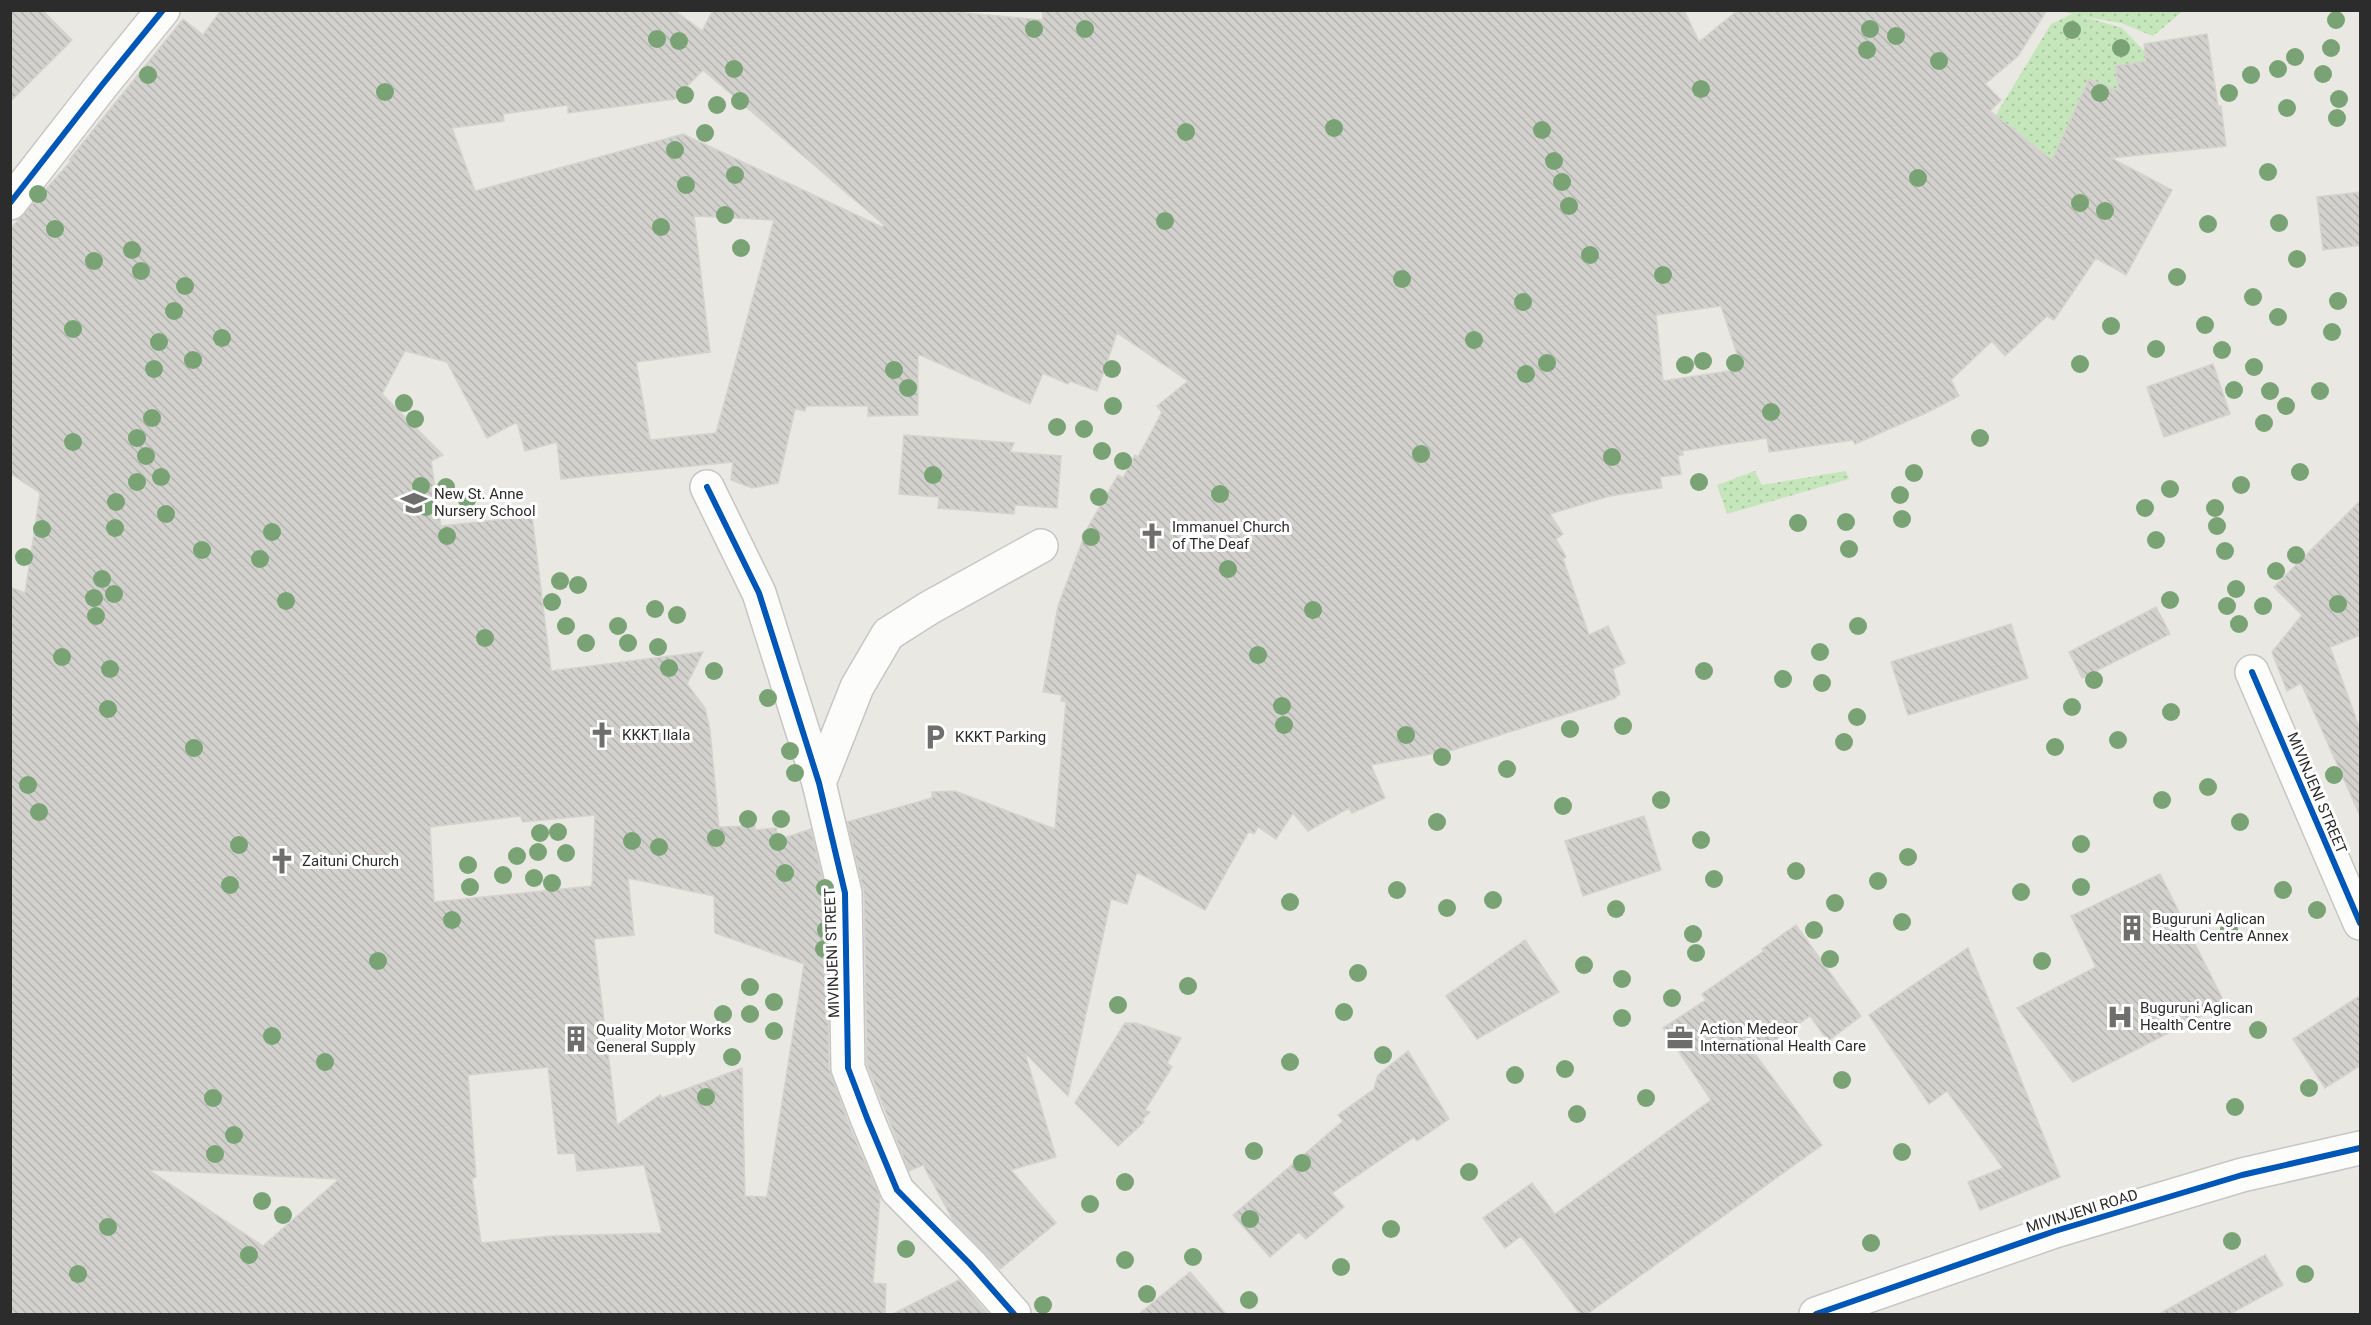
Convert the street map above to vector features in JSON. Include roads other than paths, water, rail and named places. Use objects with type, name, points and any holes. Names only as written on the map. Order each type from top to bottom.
[{"type":"street","points":[[10,203],[163,10]]},
{"type":"street","name":"MIVINJENI STREET","points":[[707,487],[759,592],[819,783],[845,893],[845,1013],[848,1068],[855,1088],[897,1190],[970,1264],[1014,1314]]},
{"type":"street","points":[[819,783],[857,687],[888,634],[929,608],[1041,546]]},
{"type":"street","name":"MIVINJENI STREET","points":[[2252,672],[2361,923]]},
{"type":"street","name":"MIVINJENI ROAD","points":[[1816,1314],[2055,1231],[2242,1175],[2361,1148]]},
{"type":"place","name":"New St. Anne Nursery School","points":[[414,503]]},
{"type":"place","name":"Immanuel Church of The Deaf","points":[[1152,536]]},
{"type":"place","name":"KKKT Ilala","points":[[602,735]]},
{"type":"place","name":"KKKT Parking","points":[[935,737]]},
{"type":"place","name":"Zaituni Church","points":[[282,861]]},
{"type":"place","name":"Buguruni Aglican Health Centre Annex","points":[[2132,928]]},
{"type":"place","name":"Buguruni Aglican Health Centre","points":[[2120,1017]]},
{"type":"place","name":"Action Medeor International Health Care","points":[[1680,1038]]},
{"type":"place","name":"Quality Motor Works General Supply","points":[[576,1039]]}]
